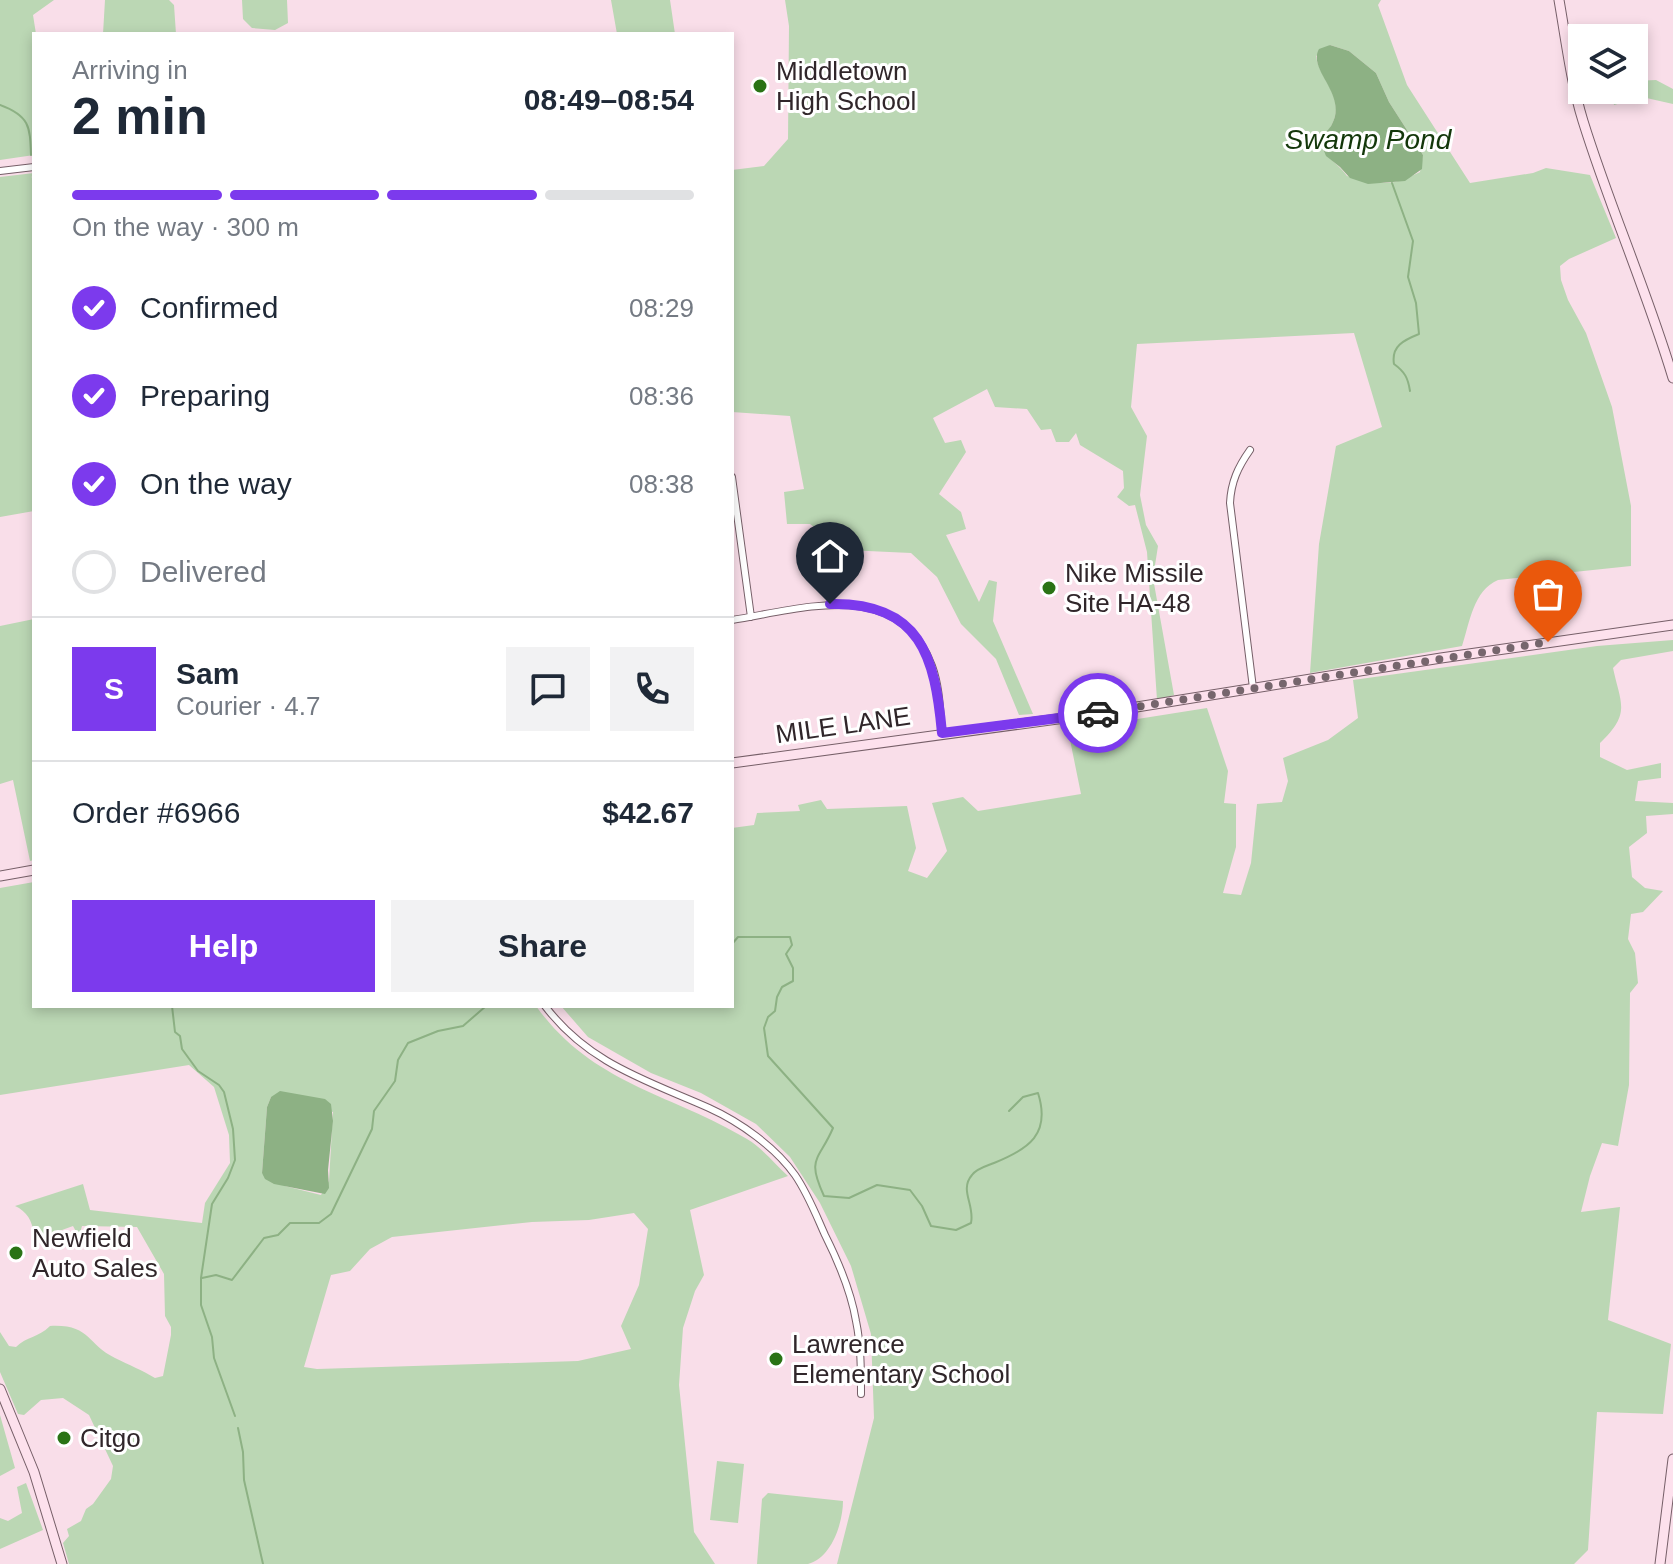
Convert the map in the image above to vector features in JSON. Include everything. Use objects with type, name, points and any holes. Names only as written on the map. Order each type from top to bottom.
[{"type":"street","points":[[1559,0],[1582,120],[1658,328],[1673,378]]},
{"type":"street","points":[[0,171],[32,167]]},
{"type":"street","points":[[1250,450],[1236,474],[1230,503],[1253,688]]},
{"type":"street","points":[[734,492],[751,617]]},
{"type":"street","points":[[734,620],[830,604],[854,604],[888,615],[902,624],[926,652],[938,688],[942,733]]},
{"type":"street","name":"MILE LANE","points":[[734,763],[1087,715],[1673,625]]},
{"type":"street","points":[[0,876],[32,870]]},
{"type":"street","points":[[547,1008],[577,1041],[604,1060],[652,1085],[711,1109],[745,1129],[794,1174],[841,1267],[851,1297],[860,1346],[861,1394]]},
{"type":"street","points":[[0,1389],[34,1472],[62,1564]]},
{"type":"street","points":[[1660,1564],[1673,1459]]},
{"type":"shaded area","points":[[0,0],[54,0],[33,15],[36,32],[32,32],[32,155],[0,160]]},
{"type":"shaded area","points":[[105,0],[169,0],[174,5],[176,32],[103,32]]},
{"type":"shaded area","points":[[242,0],[287,0],[288,23],[275,30],[252,28],[243,19]]},
{"type":"shaded area","points":[[611,0],[670,0],[675,32],[617,32]]},
{"type":"shaded area","points":[[785,0],[1381,0],[1378,5],[1407,85],[1470,183],[1546,168],[1590,175],[1616,238],[1569,259],[1560,266],[1561,280],[1586,333],[1612,407],[1631,506],[1631,566],[1498,580],[1478,599],[1462,646],[1310,673],[1319,544],[1336,446],[1382,427],[1354,333],[1137,344],[1131,407],[1147,436],[1140,495],[1146,525],[1158,546],[1153,578],[1174,695],[1157,700],[1147,552],[1135,505],[1129,506],[1117,497],[1124,488],[1123,471],[1080,445],[1076,433],[1069,442],[1056,442],[1051,429],[1041,430],[1027,409],[995,407],[987,389],[933,418],[945,443],[961,440],[966,452],[939,494],[961,512],[966,529],[946,535],[979,602],[989,580],[997,582],[993,621],[1033,714],[1019,715],[996,659],[961,624],[937,577],[911,553],[846,550],[810,524],[787,524],[784,492],[804,489],[790,416],[734,412],[734,170],[764,166],[788,139],[789,26]],"holes":[[[1330,45],[1349,51],[1376,73],[1389,102],[1423,155],[1420,172],[1384,183],[1347,176],[1324,151],[1319,138],[1331,126],[1336,106],[1316,56]]]},
{"type":"shaded area","points":[[1648,80],[1656,80],[1673,89],[1673,104],[1648,98]]},
{"type":"shaded area","points":[[32,173],[32,511],[0,517],[0,177]]},
{"type":"shaded area","points":[[32,619],[30,861],[13,780],[0,784],[0,626]]},
{"type":"shaded area","points":[[1673,640],[1673,651],[1621,660],[1613,668],[1621,700],[1620,716],[1600,743],[1600,757],[1627,770],[1661,763],[1661,778],[1638,781],[1635,801],[1673,803],[1673,814],[1646,816],[1647,833],[1629,847],[1632,877],[1645,888],[1663,891],[1643,912],[1631,914],[1628,939],[1635,953],[1638,983],[1630,993],[1629,1085],[1618,1146],[1602,1143],[1581,1212],[1620,1207],[1608,1320],[1671,1344],[1663,1414],[1597,1412],[1588,1550],[1574,1564],[837,1564],[874,1418],[871,1334],[851,1266],[820,1203],[790,1157],[756,1124],[701,1093],[651,1073],[588,1037],[563,1008],[734,1008],[734,828],[754,825],[757,813],[800,811],[798,805],[821,800],[827,809],[907,806],[916,848],[908,871],[927,878],[947,851],[932,803],[963,797],[978,811],[1081,794],[1068,730],[1207,708],[1228,771],[1224,803],[1236,804],[1236,847],[1223,893],[1241,895],[1251,863],[1257,804],[1282,802],[1288,781],[1283,758],[1328,740],[1358,718],[1353,680],[1597,646]]},
{"type":"shaded area","points":[[32,882],[32,1008],[538,1008],[558,1033],[608,1071],[747,1139],[788,1176],[690,1210],[704,1275],[695,1291],[683,1328],[679,1385],[694,1532],[715,1564],[69,1564],[63,1543],[69,1536],[67,1529],[81,1521],[86,1509],[111,1479],[113,1466],[89,1415],[63,1398],[41,1400],[24,1415],[18,1414],[0,1372],[0,1332],[9,1346],[16,1347],[50,1326],[73,1328],[115,1358],[155,1378],[163,1376],[171,1335],[171,1327],[165,1316],[164,1274],[137,1227],[82,1226],[79,1237],[73,1226],[32,1241],[30,1220],[15,1206],[83,1184],[90,1210],[202,1223],[205,1203],[230,1163],[229,1135],[214,1087],[189,1065],[0,1095],[0,888]],"holes":[[[271,1097],[333,1112],[329,1181],[321,1195],[285,1186],[262,1173],[267,1107]],[[634,1213],[648,1229],[639,1285],[621,1326],[631,1349],[578,1361],[304,1367],[331,1275],[350,1271],[370,1249],[392,1237],[532,1222],[589,1220]]]},
{"type":"shaded area","points":[[0,1415],[15,1468],[0,1476]]},
{"type":"shaded area","points":[[717,1461],[744,1464],[738,1523],[710,1520]]},
{"type":"shaded area","points":[[26,1483],[43,1530],[0,1549],[0,1518],[8,1521],[22,1513],[17,1487]]},
{"type":"shaded area","points":[[768,1493],[843,1501],[841,1519],[824,1555],[808,1564],[757,1564],[762,1499]]},
{"type":"water","name":"Swamp Pond","points":[[1330,45],[1349,51],[1376,73],[1389,102],[1423,155],[1422,169],[1405,181],[1368,184],[1350,178],[1326,156],[1319,139],[1330,128],[1336,113],[1332,93],[1317,57],[1319,49]]},
{"type":"water","points":[[280,1091],[325,1099],[331,1104],[333,1121],[329,1188],[325,1194],[274,1184],[262,1173],[267,1107],[271,1097]]},
{"type":"waterway","points":[[0,105],[23,118],[29,130],[31,155]]},
{"type":"waterway","points":[[1392,183],[1413,241],[1408,277],[1416,303],[1419,334],[1400,344],[1394,358],[1394,364],[1405,376],[1410,391]]},
{"type":"waterway","points":[[734,942],[738,937],[790,937],[792,945],[786,954],[793,968],[793,981],[782,987],[775,1011],[768,1017],[764,1028],[768,1056],[833,1128],[815,1166],[824,1196],[849,1198],[877,1185],[910,1190],[931,1226],[956,1230],[971,1223],[967,1186],[972,1175],[1027,1146],[1039,1129],[1042,1119],[1038,1093],[1023,1097],[1009,1111]]},
{"type":"waterway","points":[[172,1008],[175,1032],[180,1036],[182,1049],[198,1071],[224,1092],[233,1129],[235,1160],[212,1204],[201,1278],[201,1305],[212,1337],[214,1358],[235,1416]]},
{"type":"waterway","points":[[202,1278],[216,1275],[232,1280],[264,1238],[278,1235],[290,1223],[319,1223],[331,1214],[372,1129],[374,1111],[395,1081],[398,1060],[408,1043],[438,1031],[463,1026],[484,1008]]},
{"type":"waterway","points":[[238,1428],[244,1480],[263,1564]]},
{"type":"way so far","points":[[1098,713],[1548,642]]},
{"type":"place","name":"Middletown High School","points":[[760,86]]},
{"type":"place","name":"Nike Missile Site HA-48","points":[[1049,588]]},
{"type":"place","name":"Newfield Auto Sales","points":[[16,1253]]},
{"type":"place","name":"Lawrence Elementary School","points":[[776,1359]]},
{"type":"place","name":"Citgo","points":[[64,1438]]},
{"type":"route","points":[[830,604],[872,608],[902,624],[915,637],[933,669],[942,733],[1098,713]]}]
